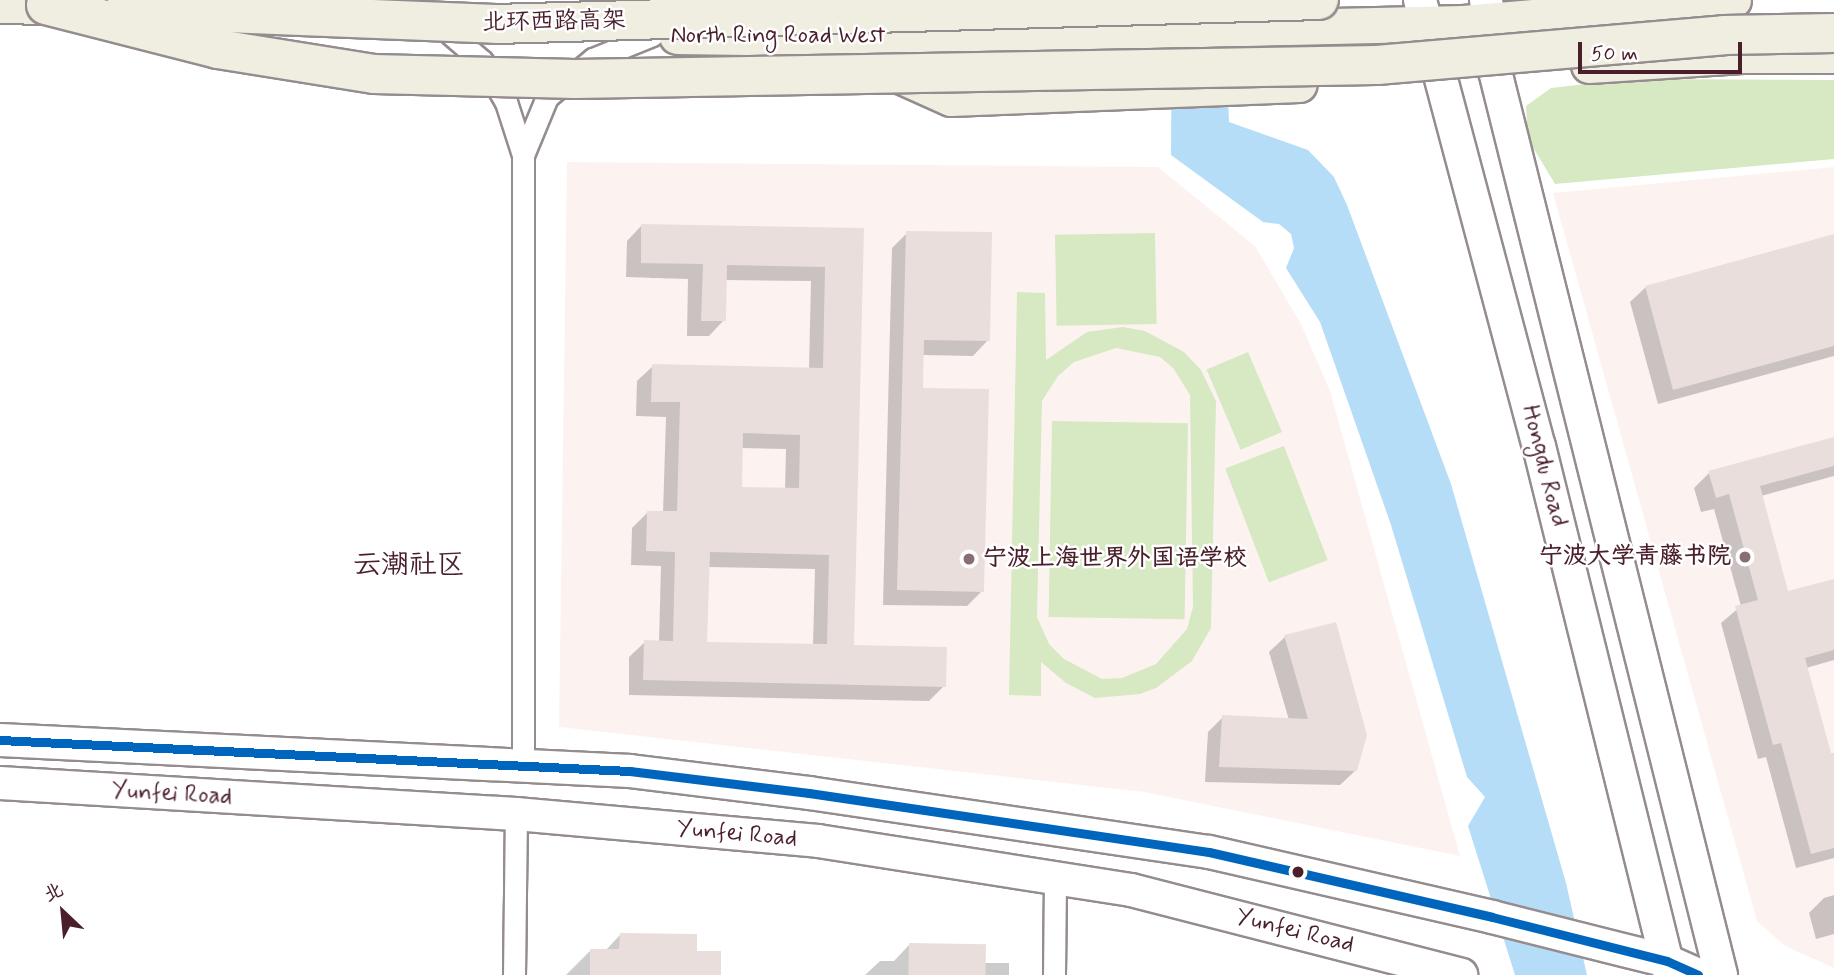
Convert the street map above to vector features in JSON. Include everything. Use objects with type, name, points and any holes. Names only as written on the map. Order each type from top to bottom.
[{"type":"highway","name":"北环西路高架","points":[[0,4],[496,24],[1319,0]]},
{"type":"highway","points":[[46,5],[218,49],[374,74],[575,79],[1377,65],[1729,18],[1834,23]]},
{"type":"highway","points":[[1729,18],[1834,33]]},
{"type":"main road","name":"North Ring Road West","points":[[136,0],[445,29],[818,38],[1265,30],[1424,11],[1488,10],[1729,18]]},
{"type":"main road","name":"Hongdu Road","points":[[1488,10],[1495,71],[1721,975]]},
{"type":"main road","name":"Hongdu Road","points":[[1424,11],[1668,968]]},
{"type":"main road","points":[[818,38],[951,97],[1277,85],[1742,55],[1834,55]]},
{"type":"main road","name":"Yunfei Road","points":[[0,740],[630,771],[809,793],[1209,852],[1623,950],[1668,968]]},
{"type":"main road","name":"Yunfei Road","points":[[0,783],[516,814],[818,841],[1132,890],[1461,975]]},
{"type":"main road","points":[[1668,968],[1698,975]]},
{"type":"street","points":[[445,29],[482,61],[506,102],[523,155],[523,765]]},
{"type":"street","points":[[523,155],[547,97],[593,59],[652,35]]},
{"type":"street","points":[[514,975],[516,814]]},
{"type":"street","points":[[1054,975],[1055,878]]},
{"type":"shaded area","name":"宁波上海世界外国语学校","points":[[567,162],[1158,167],[1255,246],[1301,324],[1330,391],[1460,856],[1144,792],[559,727]]},
{"type":"shaded area","name":"宁波大学青藤书院","points":[[1834,167],[1834,968],[1785,946],[1757,921],[1553,193]]},
{"type":"green space","points":[[1628,79],[1834,80],[1834,159],[1555,184],[1528,139],[1526,106],[1551,88]]},
{"type":"green space","points":[[1155,233],[1157,324],[1057,326],[1055,235]]},
{"type":"green space","points":[[1017,292],[1045,293],[1046,360],[1087,332],[1123,327],[1145,331],[1184,352],[1201,370],[1216,401],[1211,628],[1192,661],[1156,688],[1140,694],[1095,698],[1066,683],[1041,662],[1041,696],[1009,695]],"holes":[[[1116,348],[1160,357],[1173,368],[1190,395],[1193,607],[1187,629],[1156,664],[1122,678],[1102,679],[1064,659],[1049,644],[1037,617],[1042,401],[1058,376],[1074,362]]]},
{"type":"green space","points":[[1248,352],[1282,432],[1241,450],[1207,370]]},
{"type":"green space","points":[[1052,421],[1188,423],[1185,619],[1049,617]]},
{"type":"green space","points":[[1284,446],[1328,560],[1269,582],[1225,469]]},
{"type":"water","points":[[1172,0],[1224,0],[1229,122],[1308,150],[1334,177],[1347,205],[1451,484],[1566,883],[1587,975],[1515,975],[1468,826],[1485,797],[1467,777],[1391,525],[1320,322],[1286,268],[1294,248],[1291,234],[1279,224],[1263,222],[1171,155]]},
{"type":"building","points":[[641,224],[864,228],[854,645],[947,647],[946,687],[643,680],[644,640],[673,641],[675,552],[646,551],[647,511],[677,511],[680,402],[651,402],[652,364],[823,368],[825,267],[727,265],[726,321],[701,321],[703,264],[641,263]],"holes":[[[743,433],[800,435],[799,488],[742,487]],[[710,552],[829,555],[827,644],[707,642]]]},
{"type":"building","points":[[906,231],[992,232],[990,341],[924,340],[923,388],[989,389],[984,592],[897,590]]},
{"type":"building","points":[[1834,234],[1834,346],[1673,390],[1645,286]]},
{"type":"building","points":[[1834,437],[1834,466],[1760,486],[1788,591],[1834,579],[1834,650],[1805,658],[1831,753],[1834,753],[1834,848],[1811,854],[1781,743],[1773,745],[1735,606],[1758,600],[1729,494],[1716,498],[1708,471]]},
{"type":"building","points":[[1336,622],[1367,735],[1357,771],[1219,767],[1222,715],[1308,719],[1284,635]]},
{"type":"building","points":[[620,933],[697,934],[697,951],[721,951],[721,975],[590,975],[590,949],[619,949]]},
{"type":"building","points":[[909,943],[986,944],[985,975],[908,975]]},
{"type":"transit line","points":[[0,740],[630,771],[809,793],[1209,852],[1492,917],[1667,961],[1698,975]]},
{"type":"place","name":"宁波大学青藤书院","points":[[1745,557]]},
{"type":"place","name":"宁波上海世界外国语学校","points":[[969,559]]},
{"type":"district","name":"云潮社区","points":[[409,566]]}]
